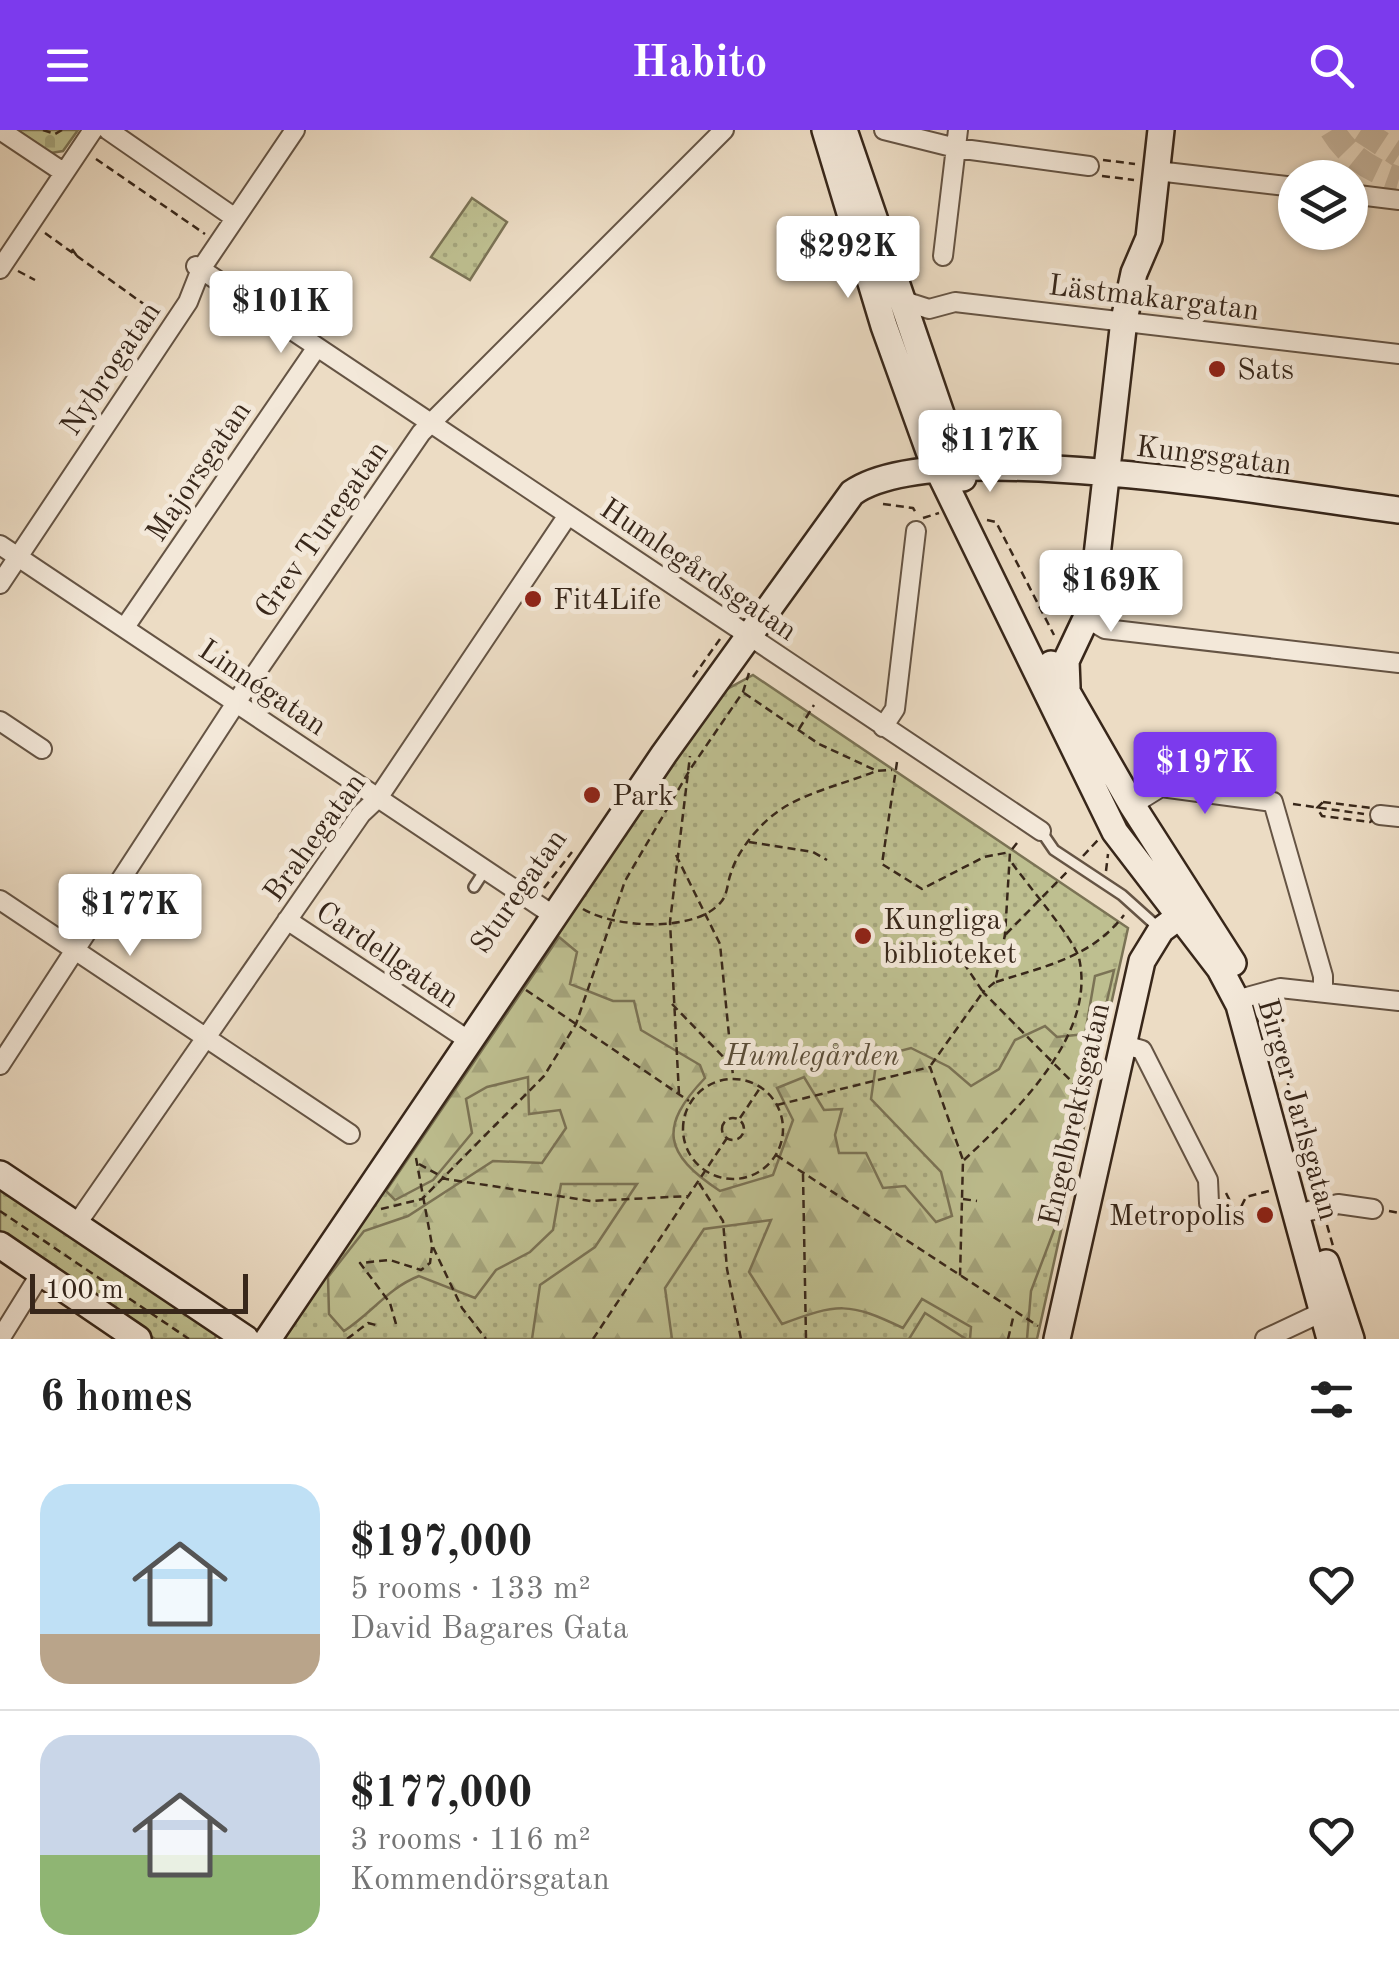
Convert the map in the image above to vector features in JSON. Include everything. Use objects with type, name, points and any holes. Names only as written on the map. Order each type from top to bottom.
[{"type":"street","points":[[0,130],[63,172]]},
{"type":"street","points":[[9,270],[63,172],[93,130]]},
{"type":"street","points":[[108,130],[236,218]]},
{"type":"street","name":"Nybrogatan","points":[[0,584],[188,302],[198,268],[295,130]]},
{"type":"street","name":"Grev Turegatan","points":[[0,1065],[238,704],[430,423],[724,130]]},
{"type":"street","name":"Birger Jarlsgatan","points":[[825,130],[884,326],[1105,825],[1220,969],[1238,1005],[1330,1309],[1351,1339]]},
{"type":"street","name":"Birger Jarlsgatan","points":[[835,130],[898,332],[945,457],[982,518],[1046,655],[1132,805],[1179,917],[1239,972],[1310,1211],[1330,1309],[1330,1339]]},
{"type":"street","name":"Birger Jarlsgatan","points":[[844,130],[904,301],[945,457]]},
{"type":"street","points":[[884,130],[957,139],[1090,166]]},
{"type":"street","points":[[1067,688],[1068,656],[1088,619],[1124,320],[1134,274],[1149,238],[1160,130]]},
{"type":"street","points":[[943,256],[957,139]]},
{"type":"street","points":[[1156,174],[1278,185]]},
{"type":"street","points":[[1368,196],[1399,200]]},
{"type":"street","name":"Humlegårdsgatan","points":[[198,268],[568,515],[748,642],[1040,831]]},
{"type":"street","name":"Lästmakargatan","points":[[904,301],[929,308],[955,302],[1124,320],[1399,354]]},
{"type":"street","name":"Majorsgatan","points":[[125,626],[317,347]]},
{"type":"street","name":"Kungsgatan","points":[[945,457],[1399,510]]},
{"type":"street","name":"Sturegatan","points":[[268,1339],[632,799],[852,493],[883,476],[945,457]]},
{"type":"street","name":"Brahegatan","points":[[76,1225],[361,814],[378,798],[528,564],[568,515]]},
{"type":"street","points":[[883,726],[895,710],[900,632],[918,525]]},
{"type":"street","name":"Linnégatan","points":[[0,545],[544,909]]},
{"type":"street","points":[[1088,619],[1105,629],[1399,663]]},
{"type":"street","name":"Sturegatan","points":[[250,1339],[544,909],[748,642]]},
{"type":"street","points":[[0,720],[42,749]]},
{"type":"street","points":[[1105,825],[1161,787],[1273,799],[1322,976],[1323,992]]},
{"type":"street","points":[[0,900],[350,1134]]},
{"type":"street","name":"Engelbrektsgatan","points":[[1050,1334],[1142,961],[1179,917]]},
{"type":"street","name":"Cardellgatan","points":[[288,920],[459,1034]]},
{"type":"street","points":[[1248,997],[1280,988],[1399,1001]]},
{"type":"street","points":[[1122,1044],[1142,1050],[1216,1199]]},
{"type":"street","points":[[0,1174],[250,1339]]},
{"type":"street","points":[[1310,1211],[1338,1204],[1373,1208]]},
{"type":"street","points":[[0,1246],[138,1339]]},
{"type":"street","points":[[0,1338],[41,1274]]},
{"type":"street","points":[[1265,1339],[1330,1309]]},
{"type":"lane","name":"Humlegårdsgatan","points":[[1040,831],[1054,850],[1122,895],[1179,917]]},
{"type":"lane","points":[[474,887],[486,870]]},
{"type":"lane","name":"Birger Jarlsgatan","points":[[1330,1309],[1340,1339]]},
{"type":"path","points":[[43,130],[54,134],[62,130]]},
{"type":"path","points":[[91,156],[218,243]]},
{"type":"path","points":[[1092,159],[1156,174],[1091,175],[1090,166],[1092,159]]},
{"type":"path","points":[[44,232],[159,315]]},
{"type":"path","points":[[72,249],[79,253],[77,256]]},
{"type":"path","points":[[9,270],[34,280]]},
{"type":"path","points":[[126,339],[139,346]]},
{"type":"path","points":[[878,504],[913,508],[918,525]]},
{"type":"path","points":[[982,518],[996,522],[1048,628],[1063,643]]},
{"type":"path","points":[[378,1209],[422,1199],[446,1179],[495,1122],[529,1094],[576,1024],[625,882],[691,768],[744,692],[748,642]]},
{"type":"path","points":[[744,692],[798,731],[876,771]]},
{"type":"path","points":[[798,731],[814,705]]},
{"type":"path","points":[[896,762],[882,864],[922,889],[984,857],[1010,852],[1017,843]]},
{"type":"path","points":[[678,1094],[670,922],[676,854],[691,768]]},
{"type":"path","points":[[572,902],[624,925],[670,922],[708,913],[725,897],[731,870],[748,842],[782,808],[876,771],[892,770]]},
{"type":"path","points":[[1273,799],[1378,815]]},
{"type":"path","points":[[1078,861],[1105,825]]},
{"type":"path","points":[[748,842],[813,852],[827,860]]},
{"type":"path","points":[[1105,878],[1109,846]]},
{"type":"path","points":[[994,982],[1005,935],[1010,852]]},
{"type":"path","points":[[676,854],[720,944],[733,1078]]},
{"type":"path","points":[[963,1160],[1052,1061],[1071,1027],[1080,984],[1078,956],[1012,863]]},
{"type":"path","points":[[1005,935],[1065,875]]},
{"type":"path","points":[[777,1105],[930,1067],[946,1038],[994,982],[1078,956],[1106,938],[1124,914]]},
{"type":"path","points":[[945,935],[983,992],[1094,1104]]},
{"type":"path","points":[[516,983],[690,1102]]},
{"type":"path","points":[[672,1003],[733,1067]]},
{"type":"path","points":[[930,1067],[963,1160],[960,1277]]},
{"type":"path","points":[[733,1078],[761,1087],[777,1105],[783,1126],[776,1155],[747,1177],[724,1178],[705,1171],[684,1140],[683,1120],[690,1102],[709,1084],[733,1078]]},
{"type":"path","points":[[727,1138],[722,1131],[725,1122],[739,1120],[761,1087]]},
{"type":"path","points":[[593,1339],[727,1138],[742,1136],[744,1128],[739,1120]]},
{"type":"path","points":[[776,1155],[1050,1334]]},
{"type":"path","points":[[486,1339],[462,1308],[432,1246],[419,1164],[446,1179],[606,1202],[688,1196]]},
{"type":"path","points":[[803,1173],[806,1339]]},
{"type":"path","points":[[698,1182],[715,1202],[723,1222],[726,1270],[742,1339]]},
{"type":"path","points":[[1216,1199],[1228,1192],[1234,1209],[1246,1197],[1275,1189]]},
{"type":"path","points":[[961,1199],[977,1201]]},
{"type":"path","points":[[0,1210],[190,1339]]},
{"type":"path","points":[[396,1324],[390,1303],[360,1263],[390,1260],[420,1270],[430,1264],[432,1246]]},
{"type":"path","points":[[70,1270],[76,1262]]},
{"type":"path","points":[[1008,1339],[1014,1313]]},
{"type":"path","points":[[347,1339],[368,1323],[380,1326]]},
{"type":"green space","points":[[17,130],[78,130],[63,151],[51,153]]},
{"type":"green space","points":[[472,198],[507,222],[470,280],[431,257]]},
{"type":"green space","name":"Humlegården","points":[[753,675],[1128,928],[1037,1339],[282,1339],[720,693]]},
{"type":"green space","points":[[559,937],[577,952],[570,984],[613,1001],[634,1001],[641,1030],[700,1065],[705,1078],[680,1111],[674,1139],[687,1165],[701,1178],[720,1191],[773,1175],[793,1120],[777,1088],[804,1077],[824,1110],[842,1109],[835,1135],[839,1153],[866,1153],[883,1188],[905,1186],[936,1222],[952,1216],[941,1172],[871,1099],[877,1057],[911,1048],[949,1067],[971,1086],[999,1069],[1015,1040],[1045,1026],[1057,1037],[1085,1034],[1095,976],[1114,970],[1056,1225],[1031,1291],[1027,1339],[970,1339],[971,1327],[922,1299],[903,1328],[869,1313],[843,1308],[782,1324],[749,1272],[771,1220],[704,1229],[665,1288],[672,1339],[532,1339],[540,1285],[595,1247],[637,1184],[561,1184],[553,1230],[530,1252],[496,1270],[475,1298],[419,1276],[398,1287],[344,1331],[329,1314],[328,1277],[364,1231],[408,1216],[493,1161],[542,1163],[566,1128],[560,1110],[529,1114],[528,1077],[487,1087],[466,1099],[472,1133],[433,1180],[395,1200],[386,1191]]},
{"type":"green space","points":[[0,1185],[217,1335],[214,1339],[155,1339],[0,1235]]},
{"type":"green space","points":[[925,1313],[966,1339],[909,1339]]},
{"type":"tunnel","points":[[1332,130],[1361,161],[1399,179]]},
{"type":"tunnel","points":[[1361,130],[1399,155]]},
{"type":"place","name":"Sats","points":[[1217,369]]},
{"type":"place","name":"Fit4Life","points":[[533,599]]},
{"type":"place","name":"Park","points":[[592,795]]},
{"type":"place","name":"Kungliga biblioteket","points":[[863,936]]},
{"type":"place","name":"Metropolis","points":[[1265,1215]]}]
